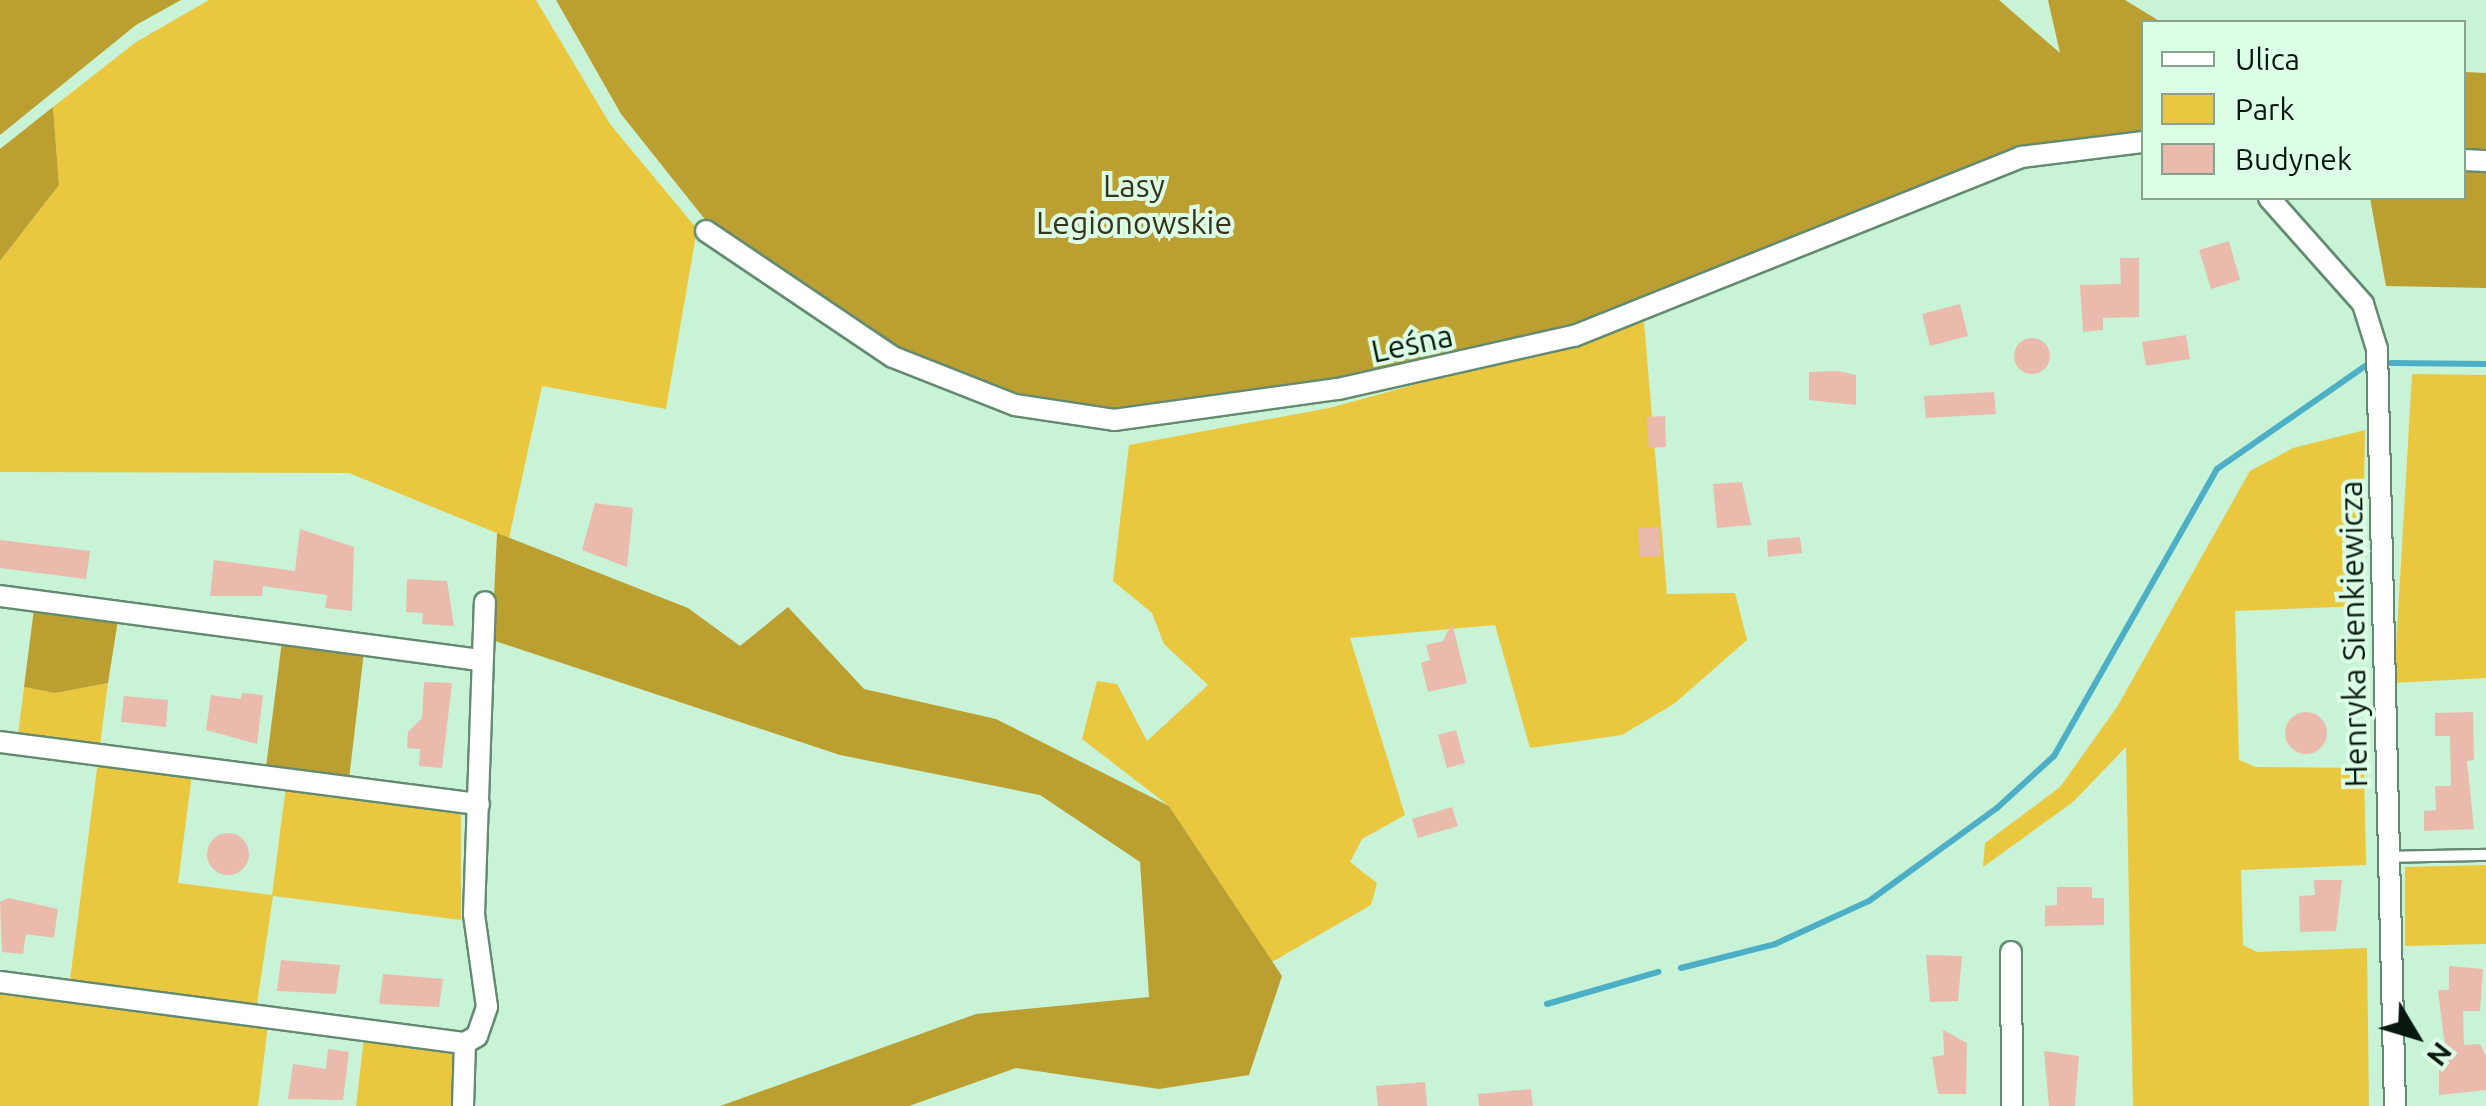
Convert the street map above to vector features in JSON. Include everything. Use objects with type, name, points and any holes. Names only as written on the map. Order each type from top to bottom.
[{"type":"street","name":"Leśna","points":[[706,231],[893,357],[1016,405],[1114,420],[1240,407],[1574,336],[2020,156],[2141,142]]},
{"type":"street","name":"Henryka Sienkiewicza","points":[[2271,200],[2363,304],[2377,349],[2395,1106]]},
{"type":"street","points":[[0,596],[481,660]]},
{"type":"street","points":[[0,982],[465,1043],[477,1036],[487,1007],[474,948],[485,602]]},
{"type":"street","points":[[0,742],[478,804]]},
{"type":"street","points":[[2011,952],[2012,1106]]},
{"type":"street","points":[[462,1106],[465,1043]]},
{"type":"lane","points":[[2388,858],[2486,855]]},
{"type":"green space","points":[[0,0],[181,0],[136,25],[0,135]]},
{"type":"green space","points":[[209,0],[536,0],[610,124],[697,229],[666,409],[542,386],[509,538],[349,473],[0,472],[0,261],[59,185],[53,107],[136,42]]},
{"type":"green space","name":"Lasy Legionowskie","points":[[556,0],[1999,0],[2060,53],[2048,0],[2125,0],[2158,20],[2141,20],[2141,137],[2034,161],[1553,333],[1219,405],[1111,412],[1020,401],[884,348],[711,227],[621,114]]},
{"type":"green space","points":[[2466,72],[2486,73],[2486,288],[2386,286],[2370,200],[2466,200]]},
{"type":"green space","points":[[53,107],[59,185],[0,261],[0,149]]},
{"type":"green space","points":[[1644,322],[1667,594],[1735,593],[1747,640],[1675,703],[1622,735],[1530,748],[1495,625],[1350,638],[1405,815],[1362,839],[1350,862],[1377,883],[1371,905],[1272,962],[1169,806],[1082,739],[1097,681],[1117,684],[1147,741],[1208,685],[1164,644],[1152,613],[1113,581],[1129,445],[1329,408]]},
{"type":"green space","points":[[2412,374],[2486,375],[2486,678],[2394,683]]},
{"type":"green space","points":[[2365,430],[2362,606],[2235,611],[2239,760],[2256,767],[2364,768],[2366,865],[2241,870],[2243,945],[2257,952],[2367,948],[2369,1106],[2133,1106],[2126,747],[2073,802],[1983,867],[1985,843],[2060,787],[2117,707],[2250,471],[2293,448]]},
{"type":"green space","points":[[497,533],[688,608],[740,646],[788,607],[864,689],[996,719],[1169,806],[1282,976],[1249,1075],[1159,1089],[1016,1068],[909,1106],[720,1106],[976,1014],[1149,997],[1140,862],[1040,795],[840,755],[492,640]]},
{"type":"green space","points":[[34,609],[118,620],[108,683],[55,693],[24,687]]},
{"type":"green space","points":[[282,641],[364,652],[349,779],[266,767]]},
{"type":"green space","points":[[108,683],[100,745],[18,735],[24,687],[55,693]]},
{"type":"green space","points":[[98,761],[192,774],[178,883],[272,895],[286,786],[461,810],[461,920],[273,896],[257,1004],[70,980]]},
{"type":"green space","points":[[2486,865],[2486,944],[2405,946],[2405,867]]},
{"type":"green space","points":[[0,990],[268,1025],[258,1106],[0,1106]]},
{"type":"green space","points":[[364,1038],[456,1050],[453,1106],[356,1106]]},
{"type":"building","points":[[2229,241],[2240,280],[2211,289],[2199,250]]},
{"type":"building","points":[[2120,258],[2139,258],[2139,317],[2103,318],[2103,330],[2083,332],[2080,285],[2121,284]]},
{"type":"building","points":[[1960,304],[1968,336],[1930,346],[1922,314]]},
{"type":"building","points":[[2186,335],[2190,359],[2146,366],[2142,342]]},
{"type":"building","points":[[2032,338],[2045,343],[2050,356],[2045,369],[2032,374],[2019,369],[2014,356],[2019,343]]},
{"type":"building","points":[[1809,372],[1856,375],[1856,405],[1809,400]]},
{"type":"building","points":[[1994,392],[1996,414],[1926,418],[1924,396]]},
{"type":"building","points":[[1665,416],[1666,447],[1649,448],[1647,417]]},
{"type":"building","points":[[1742,482],[1751,525],[1717,528],[1713,484]]},
{"type":"building","points":[[595,503],[633,508],[627,567],[582,550]]},
{"type":"building","points":[[1659,527],[1661,556],[1640,557],[1638,528]]},
{"type":"building","points":[[300,529],[354,547],[352,611],[325,608],[327,595],[263,586],[262,596],[210,596],[214,560],[295,571]]},
{"type":"building","points":[[1800,537],[1802,553],[1768,557],[1767,540]]},
{"type":"building","points":[[0,540],[90,551],[86,579],[0,568]]},
{"type":"building","points":[[407,579],[447,581],[454,626],[422,624],[423,613],[406,612]]},
{"type":"building","points":[[1452,623],[1467,683],[1428,692],[1421,663],[1430,660],[1426,645],[1443,641]]},
{"type":"building","points":[[424,682],[452,683],[442,768],[419,766],[420,749],[407,748],[408,732],[422,718]]},
{"type":"building","points":[[242,693],[263,695],[257,744],[206,730],[211,695],[241,699]]},
{"type":"building","points":[[124,696],[168,700],[166,727],[121,722]]},
{"type":"building","points":[[2306,712],[2321,718],[2327,733],[2321,748],[2306,754],[2291,748],[2285,733],[2291,718]]},
{"type":"building","points":[[2473,712],[2474,760],[2467,761],[2474,829],[2424,831],[2424,811],[2436,810],[2435,786],[2451,786],[2450,736],[2435,736],[2435,713]]},
{"type":"building","points":[[1456,730],[1465,763],[1447,768],[1438,735]]},
{"type":"building","points":[[1452,807],[1458,826],[1418,838],[1412,819]]},
{"type":"building","points":[[228,833],[243,839],[249,854],[243,869],[228,875],[213,869],[207,854],[213,839]]},
{"type":"building","points":[[2314,880],[2342,880],[2336,931],[2300,932],[2299,896],[2315,895]]},
{"type":"building","points":[[2057,887],[2092,887],[2092,898],[2104,898],[2104,925],[2045,926],[2045,906],[2057,905]]},
{"type":"building","points":[[9,898],[58,909],[54,938],[26,934],[23,954],[2,952],[0,902]]},
{"type":"building","points":[[1926,955],[1962,956],[1958,1001],[1930,1002]]},
{"type":"building","points":[[281,960],[340,965],[336,994],[277,991]]},
{"type":"building","points":[[2449,966],[2483,969],[2480,1011],[2463,1011],[2464,1045],[2480,1044],[2486,1056],[2486,1090],[2439,1095],[2439,1067],[2447,1063],[2438,990],[2449,990]]},
{"type":"building","points":[[383,974],[443,979],[439,1007],[379,1004]]},
{"type":"building","points":[[1943,1030],[1967,1043],[1966,1094],[1938,1094],[1932,1057],[1944,1055]]},
{"type":"building","points":[[328,1049],[349,1052],[343,1100],[288,1099],[293,1064],[326,1069]]},
{"type":"building","points":[[2044,1051],[2079,1056],[2075,1106],[2049,1106]]},
{"type":"building","points":[[1425,1082],[1427,1106],[1378,1106],[1376,1086]]},
{"type":"building","points":[[1531,1089],[1533,1106],[1479,1106],[1478,1094]]},
{"type":"waterway","points":[[2391,363],[2486,364]]},
{"type":"waterway","points":[[1681,968],[1775,944],[1869,901],[1997,808],[2054,756],[2217,469],[2365,366]]},
{"type":"waterway","points":[[1547,1004],[1658,972]]}]
